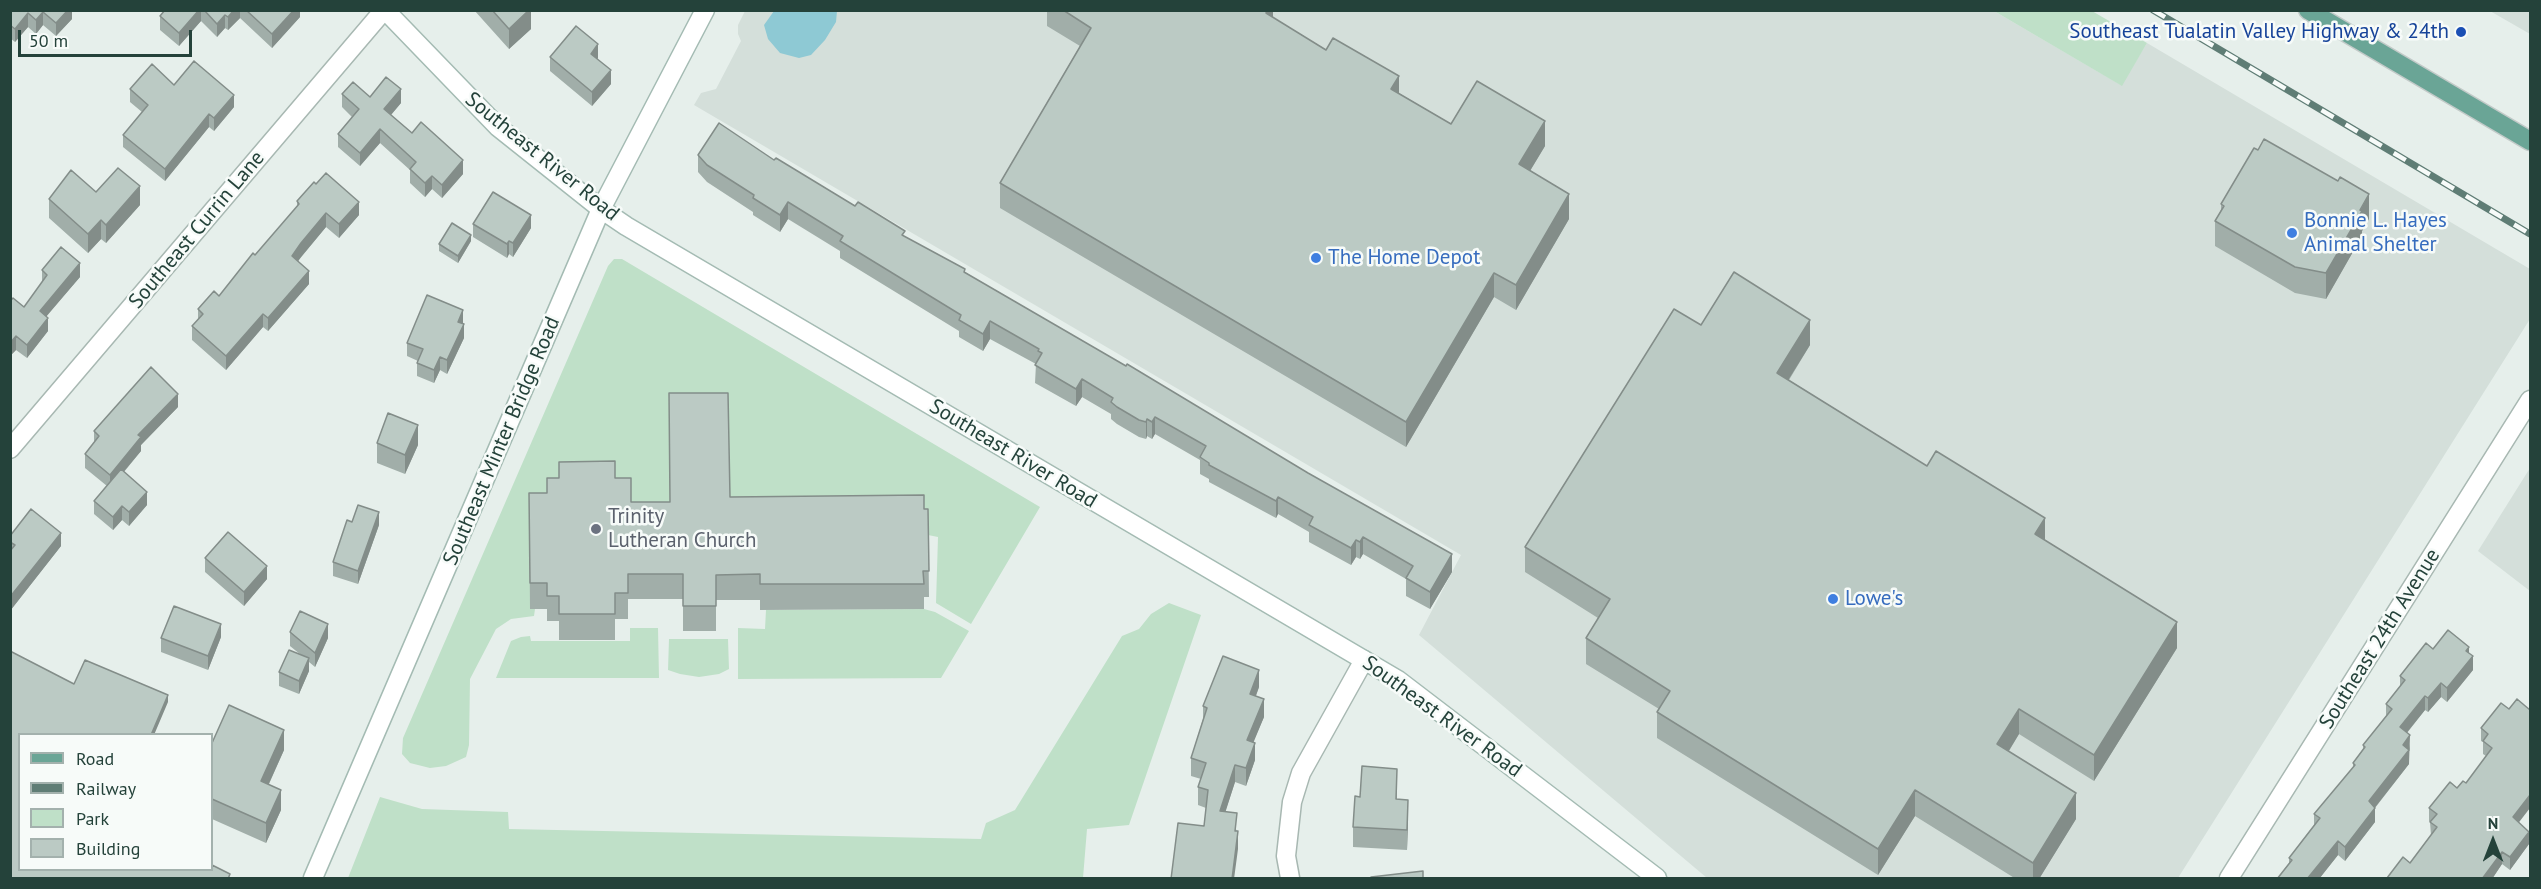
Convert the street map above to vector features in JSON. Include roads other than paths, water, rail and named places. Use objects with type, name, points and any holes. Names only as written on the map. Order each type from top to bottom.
[{"type":"main road","name":"Southeast River Road","points":[[385,10],[498,127],[601,209],[636,232],[1398,680],[1657,879]]},
{"type":"main road","name":"Southeast Currin Lane","points":[[10,449],[385,10]]},
{"type":"main road","name":"Southeast Minter Bridge Road","points":[[313,879],[601,209],[705,10]]},
{"type":"main road","points":[[2308,10],[2530,141]]},
{"type":"main road","name":"Southeast 24th Avenue","points":[[2229,879],[2530,400]]},
{"type":"main road","points":[[1290,879],[1286,856],[1292,802],[1301,773],[1364,660]]},
{"type":"water","points":[[774,11],[837,11],[836,22],[825,40],[811,55],[799,58],[780,53],[768,39],[764,25]]},
{"type":"railway","points":[[2153,10],[2530,234]]},
{"type":"place","name":"Southeast Tualatin Valley Highway & 24th","points":[[2461,32]]},
{"type":"place","name":"Bonnie L. Hayes Animal Shelter","points":[[2292,233]]},
{"type":"place","name":"The Home Depot","points":[[1316,258]]},
{"type":"place","name":"Trinity Lutheran Church","points":[[596,529]]},
{"type":"place","name":"Lowe's","points":[[1833,599]]}]
